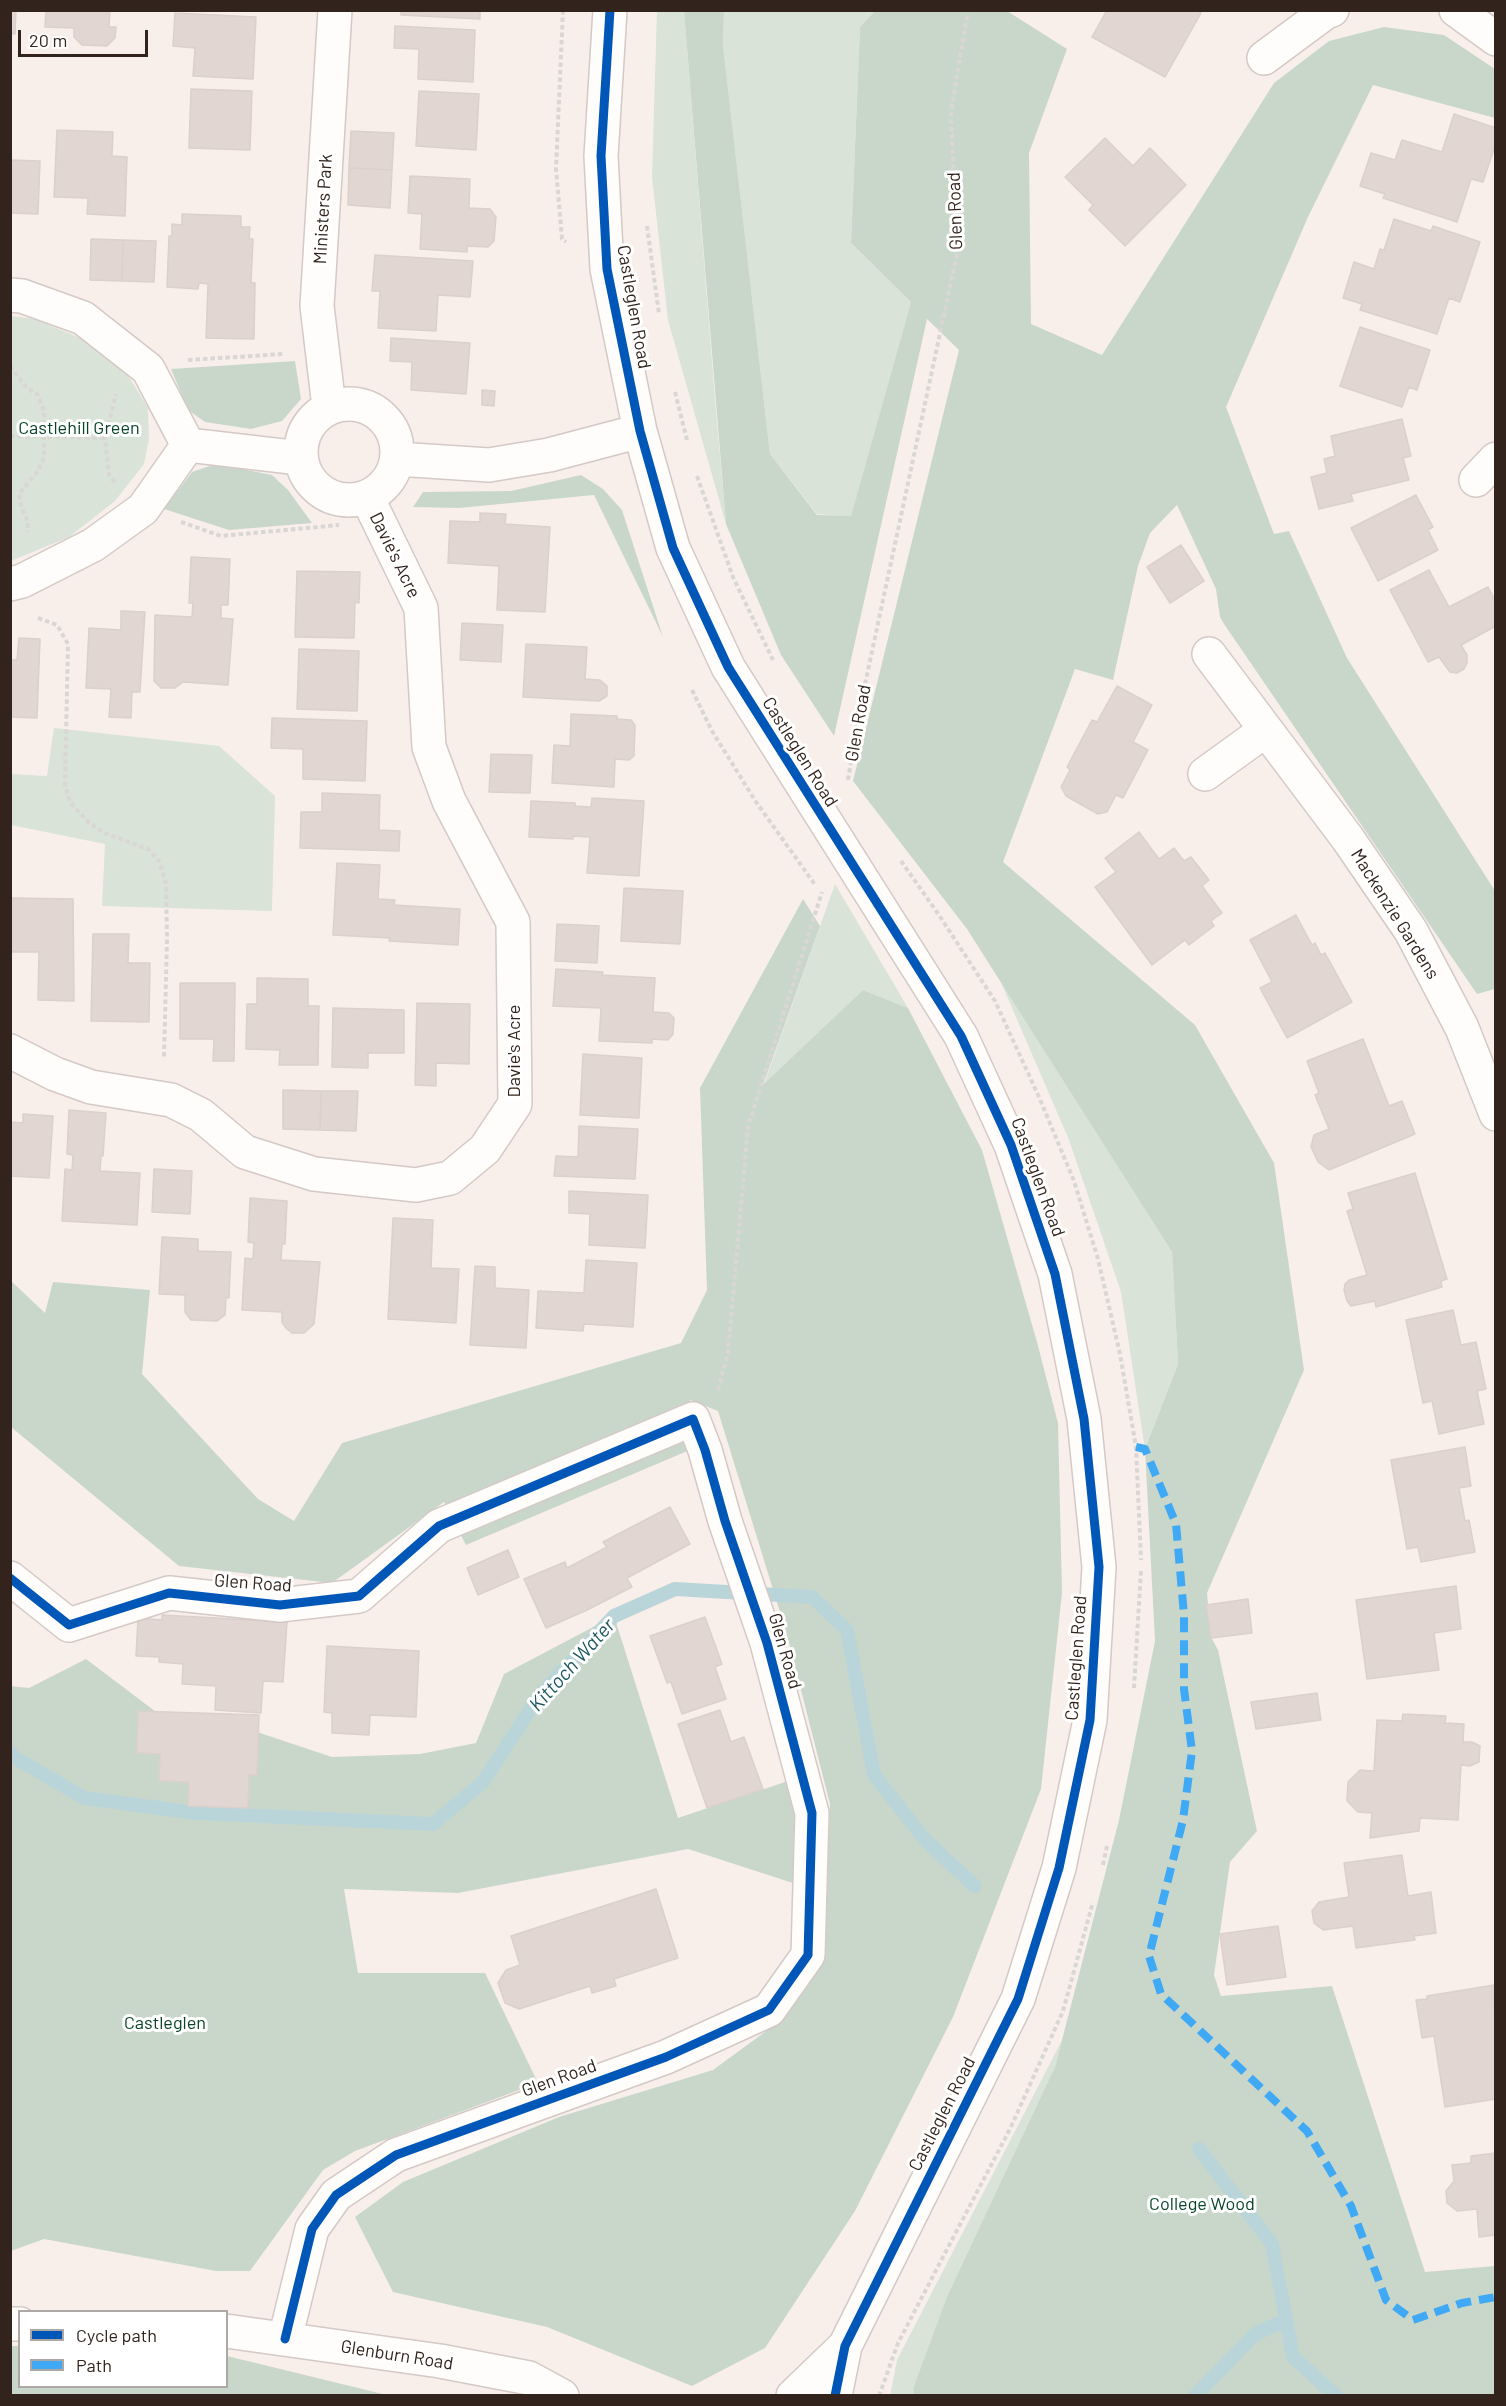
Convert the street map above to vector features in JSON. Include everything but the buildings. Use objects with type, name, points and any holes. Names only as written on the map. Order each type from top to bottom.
[{"type":"street","name":"Ministers Park","points":[[329,407],[317,306],[335,10]]},
{"type":"street","name":"Castleglen Road","points":[[610,10],[601,156],[607,269],[640,430],[673,548],[728,668],[961,1036],[1011,1145],[1055,1274],[1084,1419],[1099,1567],[1090,1720],[1059,1868],[1018,1999],[844,2346],[835,2396]]},
{"type":"street","points":[[1456,10],[1496,39]]},
{"type":"street","points":[[1264,58],[1328,11]]},
{"type":"street","points":[[10,295],[22,296],[83,318],[148,369],[188,445]]},
{"type":"street","points":[[351,403],[366,406],[380,414],[390,426],[397,442],[397,459],[392,475],[381,489],[367,497],[350,501],[332,498],[317,489],[305,475],[300,458],[301,441],[311,420],[329,407],[351,403]]},
{"type":"street","points":[[397,459],[489,465],[549,455],[640,430]]},
{"type":"street","points":[[188,445],[300,458]]},
{"type":"street","points":[[16,583],[93,545],[143,509],[188,445]]},
{"type":"street","name":"Davie's Acre","points":[[10,1051],[55,1074],[92,1088],[171,1100],[201,1115],[245,1152],[314,1174],[416,1185],[450,1178],[485,1149],[515,1104],[513,922],[450,801],[429,747],[421,608],[367,497]]},
{"type":"street","name":"Mackenzie Gardens","points":[[1209,654],[1348,838],[1411,931],[1462,1028],[1496,1114]]},
{"type":"street","points":[[1205,774],[1266,730]]},
{"type":"street","name":"Glen Road","points":[[10,1578],[69,1625],[169,1593],[280,1605],[358,1596],[439,1526],[693,1419],[705,1450],[725,1521],[767,1643],[812,1813],[808,1955],[769,2010],[666,2057],[396,2155],[336,2195],[312,2229],[285,2339]]},
{"type":"street","name":"Glenburn Road","points":[[228,2331],[440,2361],[529,2378],[562,2396]]},
{"type":"street","name":"Castleglen Road","points":[[793,2396],[844,2346]]},
{"type":"path","points":[[645,215],[660,316]]},
{"type":"path","points":[[10,366],[26,387],[38,395],[44,411],[44,458],[38,471],[19,494],[28,530],[15,558],[16,583],[24,613],[57,626],[68,644],[65,785],[70,802],[87,821],[104,833],[148,849],[159,861],[166,882],[166,1013],[163,1076],[159,1098]]},
{"type":"path","points":[[674,384],[689,452]]},
{"type":"path","points":[[10,436],[105,438]]},
{"type":"path","points":[[696,473],[733,577],[777,668]]},
{"type":"path","points":[[693,1419],[717,1395],[728,1353],[748,1127],[838,843]]},
{"type":"path","points":[[900,860],[995,1001],[1074,1181],[1098,1259],[1136,1447],[1142,1586],[1133,1695]]},
{"type":"path","points":[[1101,1873],[1108,1839]]},
{"type":"path","points":[[879,2396],[898,2343],[1010,2129],[1063,2011],[1094,1896]]},
{"type":"green space","points":[[684,10],[726,524],[668,320],[652,177],[657,11]]},
{"type":"green space","name":"College Wood","points":[[684,11],[724,11],[723,45],[770,454],[817,515],[851,516],[911,302],[851,243],[860,27],[875,11],[1007,11],[1067,49],[1029,153],[1031,324],[1102,355],[1274,83],[1329,41],[1384,27],[1444,35],[1495,69],[1495,118],[1373,85],[1308,217],[1226,407],[1274,534],[1289,531],[1347,658],[1495,891],[1495,989],[1477,994],[1224,624],[1220,617],[1216,589],[1177,505],[1150,533],[1138,566],[1113,680],[1075,669],[1003,862],[1195,1025],[1274,1163],[1304,1370],[1207,1593],[1211,1637],[1218,1650],[1257,1831],[1230,1862],[1214,1975],[1221,1996],[1332,1986],[1425,2272],[1495,2266],[1495,2395],[914,2395],[913,2389],[947,2297],[1055,2067],[1119,1820],[1155,1641],[1145,1449],[1178,1364],[1172,1252],[967,929],[853,781],[959,350],[927,319],[834,736],[781,655],[726,524]]},
{"type":"green space","points":[[724,11],[875,11],[860,27],[851,243],[911,302],[851,517],[817,514],[770,454],[723,45]]},
{"type":"green space","name":"Castlehill Green","points":[[11,316],[34,319],[90,342],[121,364],[148,408],[149,439],[144,464],[115,501],[69,537],[11,561]]},
{"type":"green space","points":[[295,361],[301,399],[282,421],[251,429],[205,422],[188,410],[171,369]]},
{"type":"green space","points":[[216,464],[272,475],[288,490],[312,523],[229,530],[164,509],[192,472]]},
{"type":"green space","points":[[581,475],[603,489],[622,510],[663,637],[594,495],[459,508],[413,507],[423,492],[511,491]]},
{"type":"green space","points":[[54,728],[219,746],[275,796],[272,911],[102,906],[105,844],[11,825],[11,774],[47,776]]},
{"type":"green space","points":[[835,884],[908,1008],[863,990],[763,1087]]},
{"type":"green space","points":[[803,899],[820,926],[763,1085],[863,990],[908,1008],[982,1150],[1037,1342],[1058,1423],[1062,1593],[1041,1789],[953,2017],[855,2211],[765,2348],[692,2386],[547,2327],[393,2292],[355,2217],[403,2182],[559,2117],[713,2070],[784,2018],[825,1957],[830,1804],[787,1635],[718,1411],[690,1400],[693,1419],[705,1450],[685,1452],[466,1545],[444,1502],[332,1583],[179,1566],[11,1427],[10,1280],[45,1313],[53,1282],[150,1290],[142,1374],[258,1499],[294,1521],[342,1443],[681,1343],[707,1290],[700,1088]]},
{"type":"green space","points":[[1000,980],[1172,1252],[1178,1364],[1145,1449],[1121,1292],[1069,1140]]},
{"type":"green space","name":"Castleglen","points":[[614,1616],[678,1818],[794,1779],[799,1885],[688,1849],[458,1893],[344,1889],[358,1973],[485,1973],[538,2083],[355,2151],[323,2170],[250,2271],[216,2271],[44,2239],[11,2251],[10,1686],[29,1688],[86,1659],[168,1721],[257,1732],[332,1757],[420,1754],[476,1743],[504,1674]]},
{"type":"green space","points":[[1062,2040],[1055,2067],[913,2389],[914,2395],[890,2396],[897,2360]]},
{"type":"green space","points":[[11,2346],[18,2346],[18,2388],[228,2388],[228,2356],[387,2395],[11,2395]]},
{"type":"waterway","name":"Kittoch Water","points":[[10,1752],[14,1757],[84,1798],[196,1813],[433,1824],[483,1782],[539,1696],[614,1616],[675,1589],[812,1597],[847,1630],[874,1775],[926,1841],[975,1886]]},
{"type":"waterway","name":"Kittoch Water","points":[[1199,2149],[1272,2244],[1293,2357],[1336,2396]]},
{"type":"waterway","points":[[1195,2396],[1255,2334],[1286,2320]]},
{"type":"marked path","points":[[1136,1447],[1145,1449],[1176,1524],[1184,1615],[1184,1689],[1192,1751],[1183,1820],[1149,1956],[1161,1994],[1307,2131],[1351,2206],[1386,2300],[1413,2320],[1462,2303],[1496,2297]]},
{"type":"cycle path","points":[[610,10],[601,156],[607,269],[640,431],[673,548],[728,667],[961,1036],[1011,1145],[1055,1274],[1084,1419],[1099,1567],[1090,1720],[1059,1868],[1018,1999],[845,2346],[835,2396]]},
{"type":"cycle path","points":[[10,1578],[69,1625],[169,1593],[280,1605],[359,1596],[439,1526],[693,1419],[705,1450],[725,1521],[767,1643],[812,1813],[808,1955],[769,2010],[666,2057],[396,2155],[336,2195],[312,2229],[285,2339]]}]
